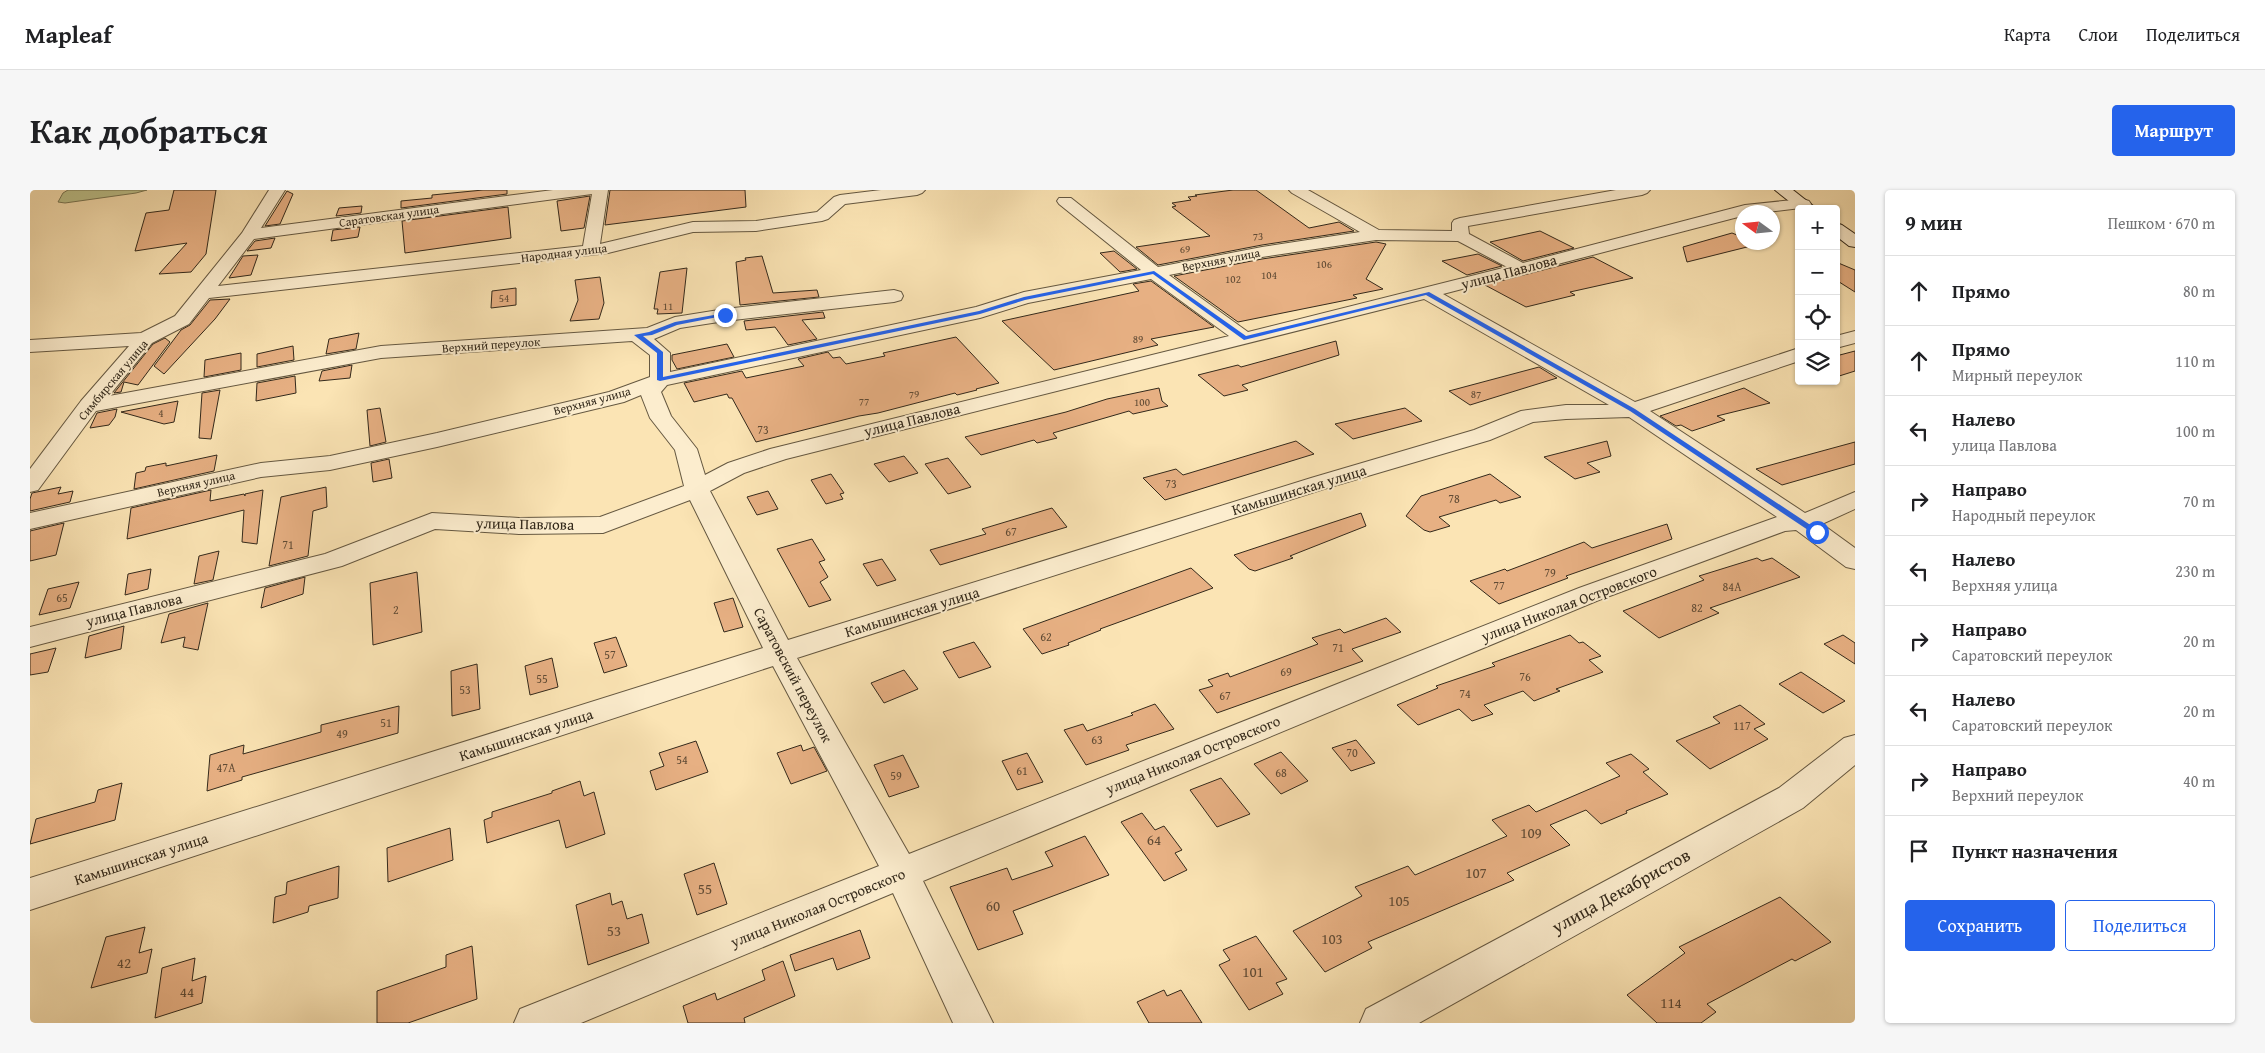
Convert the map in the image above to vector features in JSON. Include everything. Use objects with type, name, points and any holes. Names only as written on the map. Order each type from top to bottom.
[{"type":"street","name":"Симбирская улица","points":[[30,485],[89,406],[145,339],[182,320],[249,235],[277,190]]},
{"type":"street","name":"Саратовская улица","points":[[249,235],[588,190]]},
{"type":"street","points":[[591,250],[600,190]]},
{"type":"street","name":"Народная улица","points":[[203,293],[608,248],[693,227],[756,226],[822,216],[836,195],[917,190]]},
{"type":"street","points":[[1297,190],[1376,235]]},
{"type":"street","points":[[1519,269],[1515,264],[1461,236],[1460,223],[1642,190]]},
{"type":"street","points":[[1783,190],[1805,205]]},
{"type":"street","points":[[1065,201],[1154,272],[1244,338]]},
{"type":"street","name":"улица Павлова","points":[[30,636],[333,560],[432,521],[519,526],[603,525],[697,488],[736,468],[778,454],[1427,293],[1745,210],[1795,207]]},
{"type":"street","points":[[1840,231],[1855,242]]},
{"type":"street","name":"Верхняя улица","points":[[30,522],[261,470],[330,463],[437,440],[616,397],[660,380],[980,312],[1024,298],[1154,272],[1262,252],[1376,235],[1461,236]]},
{"type":"street","points":[[1427,293],[1633,410],[1817,532],[1855,561]]},
{"type":"street","name":"Верхний переулок","points":[[89,406],[381,352],[650,334],[675,323],[725,315],[894,296]]},
{"type":"street","name":"Саратовский переулок","points":[[637,335],[660,352],[660,380],[650,391],[661,418],[686,448],[697,488],[780,653],[902,874],[972,1023]]},
{"type":"street","points":[[1840,341],[1855,337]]},
{"type":"street","points":[[30,346],[145,339]]},
{"type":"street","name":"Камышинская улица","points":[[30,894],[780,653],[1319,483],[1482,435],[1529,416],[1566,412],[1633,410],[1795,355]]},
{"type":"street","name":"улица Николая Островского","points":[[534,1023],[1589,594],[1782,522],[1800,522],[1841,508],[1855,499]]},
{"type":"street","name":"улица Декабристов","points":[[1380,1023],[1791,798],[1855,747]]},
{"type":"green space","points":[[68,190],[147,190],[65,203],[58,202],[63,193]]},
{"type":"building","points":[[174,190],[216,190],[206,254],[191,272],[159,274],[187,243],[135,251],[146,213],[169,210]]},
{"type":"building","points":[[483,190],[507,190],[507,194],[401,208],[401,201],[432,198],[432,195]]},
{"type":"building","points":[[610,190],[745,190],[746,207],[605,225]]},
{"type":"building","points":[[1233,190],[1256,190],[1309,228],[1339,222],[1354,231],[1262,245],[1158,265],[1136,247],[1210,236],[1172,207],[1176,206],[1172,203],[1191,200],[1188,197],[1197,196],[1195,195]]},
{"type":"building","points":[[287,191],[293,194],[280,224],[265,226]]},
{"type":"building","points":[[590,196],[584,228],[561,231],[557,201]]},
{"type":"building","points":[[362,206],[361,213],[336,216],[339,208]]},
{"type":"building","points":[[508,207],[511,238],[405,253],[402,221]]},
{"type":"building","points":[[360,227],[358,237],[331,241],[333,230]]},
{"type":"building","points":[[1540,231],[1574,248],[1523,261],[1490,242]]},
{"type":"building","points":[[1732,233],[1735,234],[1735,250],[1687,262],[1683,247]]},
{"type":"building","points":[[275,238],[271,248],[247,251],[255,241]]},
{"type":"building","points":[[1376,242],[1386,244],[1366,279],[1383,289],[1353,295],[1357,298],[1238,322],[1174,276],[1262,259]]},
{"type":"building","points":[[1114,251],[1137,269],[1120,272],[1100,253]]},
{"type":"building","points":[[1478,254],[1502,266],[1467,275],[1442,261]]},
{"type":"building","points":[[258,255],[251,275],[229,278],[243,256]]},
{"type":"building","points":[[762,256],[773,293],[817,290],[819,297],[740,305],[736,262],[746,260],[745,258]]},
{"type":"building","points":[[1593,257],[1633,278],[1570,292],[1575,295],[1526,307],[1485,285]]},
{"type":"building","points":[[1840,264],[1855,270],[1855,292],[1840,283]]},
{"type":"building","points":[[687,268],[682,313],[657,314],[658,309],[654,309],[660,272]]},
{"type":"building","points":[[600,277],[604,303],[599,319],[570,321],[578,300],[575,280]]},
{"type":"building","points":[[1151,281],[1214,327],[1151,339],[1158,345],[1054,370],[1002,321],[1139,291],[1133,284]]},
{"type":"building","points":[[516,288],[516,305],[491,308],[492,291]]},
{"type":"building","points":[[230,299],[215,319],[164,374],[154,366],[181,330],[190,325],[210,300]]},
{"type":"building","points":[[823,312],[825,318],[802,320],[817,339],[788,345],[775,327],[746,330],[744,321]]},
{"type":"building","points":[[359,333],[356,349],[326,354],[329,339]]},
{"type":"building","points":[[956,337],[999,383],[957,395],[955,393],[756,442],[732,398],[729,398],[727,394],[694,402],[684,383],[742,371],[746,378],[804,366],[798,359],[828,352],[833,358],[840,357],[846,364],[885,356],[883,353]]},
{"type":"building","points":[[165,338],[170,342],[138,385],[124,382],[121,392],[114,393],[153,344]]},
{"type":"building","points":[[1336,341],[1339,355],[1242,385],[1248,390],[1224,396],[1198,375],[1238,365],[1241,367]]},
{"type":"building","points":[[727,344],[734,357],[677,369],[672,360],[672,355]]},
{"type":"building","points":[[293,346],[294,360],[257,367],[257,354]]},
{"type":"building","points":[[1855,351],[1855,371],[1840,376],[1840,355]]},
{"type":"building","points":[[241,353],[241,370],[204,377],[205,360]]},
{"type":"building","points":[[352,365],[350,378],[319,381],[322,371]]},
{"type":"building","points":[[1539,367],[1557,378],[1470,405],[1449,391]]},
{"type":"building","points":[[295,376],[296,393],[256,401],[257,383]]},
{"type":"building","points":[[1159,388],[1162,401],[1168,406],[1133,414],[1129,411],[1053,433],[1057,438],[1037,443],[1034,440],[981,455],[965,437],[1066,412],[1107,399]]},
{"type":"building","points":[[1744,388],[1770,403],[1717,416],[1725,420],[1692,431],[1681,425],[1676,426],[1660,416]]},
{"type":"building","points":[[220,390],[211,439],[199,438],[202,393]]},
{"type":"building","points":[[178,401],[174,422],[164,424],[121,412]]},
{"type":"building","points":[[380,408],[386,442],[370,446],[367,410]]},
{"type":"building","points":[[1405,408],[1422,421],[1353,439],[1335,424]]},
{"type":"building","points":[[117,409],[115,417],[109,425],[90,428],[97,413]]},
{"type":"building","points":[[1296,441],[1314,454],[1165,500],[1143,478],[1176,469],[1183,475]]},
{"type":"building","points":[[1607,441],[1611,456],[1587,463],[1600,472],[1575,479],[1544,457]]},
{"type":"building","points":[[1855,442],[1855,464],[1782,485],[1756,469]]},
{"type":"building","points":[[217,455],[214,471],[134,489],[136,473],[145,471],[146,467],[166,463],[166,466]]},
{"type":"building","points":[[904,456],[918,473],[889,482],[874,464]]},
{"type":"building","points":[[948,458],[971,487],[948,494],[925,464]]},
{"type":"building","points":[[389,459],[392,478],[373,482],[371,463]]},
{"type":"building","points":[[831,474],[844,493],[840,494],[843,499],[826,504],[811,480]]},
{"type":"building","points":[[1490,474],[1521,497],[1500,503],[1496,500],[1439,517],[1450,526],[1430,532],[1424,530],[1406,516],[1421,496]]},
{"type":"building","points":[[61,487],[58,494],[73,491],[70,502],[30,511],[32,493]]},
{"type":"building","points":[[326,487],[327,507],[313,511],[308,556],[269,566],[281,497]]},
{"type":"building","points":[[211,490],[210,501],[244,494],[245,496],[245,494],[263,490],[257,544],[242,542],[244,510],[127,539],[131,508]]},
{"type":"building","points":[[768,491],[778,509],[757,515],[747,497]]},
{"type":"building","points":[[1052,508],[1067,527],[940,565],[930,550],[986,534],[982,529]]},
{"type":"building","points":[[1361,513],[1366,526],[1290,556],[1293,558],[1255,571],[1249,569],[1234,555]]},
{"type":"building","points":[[64,523],[56,555],[30,561],[30,531]]},
{"type":"building","points":[[1667,524],[1672,539],[1566,576],[1568,578],[1499,604],[1470,581],[1505,569],[1507,571],[1584,542],[1592,548]]},
{"type":"building","points":[[812,539],[825,560],[819,562],[828,577],[820,582],[831,600],[809,607],[777,549]]},
{"type":"building","points":[[219,551],[213,580],[194,584],[199,556]]},
{"type":"building","points":[[1757,558],[1762,561],[1772,558],[1800,577],[1710,608],[1719,613],[1659,638],[1623,611],[1704,580],[1699,576]]},
{"type":"building","points":[[882,559],[896,580],[877,586],[863,564]]},
{"type":"building","points":[[1191,568],[1213,588],[1100,629],[1068,643],[1069,645],[1042,654],[1023,629]]},
{"type":"building","points":[[151,569],[148,589],[125,595],[128,574]]},
{"type":"building","points":[[417,572],[422,632],[373,645],[370,583]]},
{"type":"building","points":[[305,577],[303,594],[261,608],[265,588]]},
{"type":"building","points":[[79,582],[70,608],[39,615],[48,589]]},
{"type":"building","points":[[733,598],[743,627],[724,632],[714,603]]},
{"type":"building","points":[[208,603],[198,650],[183,647],[185,637],[161,643],[169,614]]},
{"type":"building","points":[[1386,618],[1401,632],[1352,649],[1363,661],[1217,713],[1199,690],[1213,686],[1208,680],[1228,673],[1230,677],[1318,644],[1312,638],[1340,629],[1344,633]]},
{"type":"building","points":[[124,626],[121,649],[85,658],[89,636]]},
{"type":"building","points":[[1570,635],[1579,643],[1583,642],[1601,656],[1589,660],[1603,672],[1556,689],[1560,691],[1534,701],[1523,691],[1484,705],[1493,714],[1472,721],[1459,709],[1418,725],[1397,705],[1438,688],[1436,686],[1495,666],[1492,663]]},
{"type":"building","points":[[1843,635],[1855,643],[1855,664],[1824,644]]},
{"type":"building","points":[[616,637],[627,666],[604,673],[594,643]]},
{"type":"building","points":[[974,642],[991,667],[959,678],[943,652]]},
{"type":"building","points":[[56,648],[48,672],[30,675],[30,654]]},
{"type":"building","points":[[552,658],[558,687],[530,695],[525,666]]},
{"type":"building","points":[[477,664],[480,709],[452,716],[451,671]]},
{"type":"building","points":[[904,670],[918,689],[884,703],[871,683]]},
{"type":"building","points":[[1801,672],[1845,701],[1823,713],[1779,684]]},
{"type":"building","points":[[1155,704],[1174,729],[1126,745],[1129,750],[1086,765],[1064,730],[1083,724],[1087,731],[1133,715],[1131,713]]},
{"type":"building","points":[[1740,705],[1765,724],[1754,729],[1768,739],[1710,769],[1676,741],[1720,723],[1713,717]]},
{"type":"building","points":[[399,706],[398,733],[242,777],[242,780],[207,791],[210,755],[244,745],[243,754],[321,732],[321,725]]},
{"type":"building","points":[[1356,740],[1375,763],[1351,771],[1332,748]]},
{"type":"building","points":[[696,741],[708,772],[656,790],[650,771],[664,766],[659,753]]},
{"type":"building","points":[[801,745],[803,751],[814,747],[827,771],[791,784],[777,753]]},
{"type":"building","points":[[1281,752],[1308,781],[1281,794],[1254,764]]},
{"type":"building","points":[[1027,753],[1043,782],[1017,790],[1002,761]]},
{"type":"building","points":[[1631,754],[1649,769],[1643,772],[1668,794],[1626,811],[1627,813],[1601,824],[1586,810],[1550,825],[1570,845],[1507,873],[1514,880],[1368,942],[1372,948],[1325,972],[1293,931],[1362,896],[1355,887],[1408,866],[1415,875],[1507,836],[1492,820],[1529,805],[1536,812],[1620,776],[1606,763]]},
{"type":"building","points":[[903,755],[919,787],[889,797],[874,765]]},
{"type":"building","points":[[1221,778],[1250,814],[1217,827],[1190,790]]},
{"type":"building","points":[[580,781],[584,796],[594,792],[605,834],[566,848],[559,820],[487,843],[484,820],[492,817],[492,812],[552,793],[552,791]]},
{"type":"building","points":[[122,783],[115,820],[30,844],[36,819],[95,802],[98,790]]},
{"type":"building","points":[[1142,813],[1155,830],[1164,826],[1182,850],[1175,853],[1187,870],[1164,881],[1121,822]]},
{"type":"building","points":[[450,828],[453,860],[388,882],[387,848]]},
{"type":"building","points":[[1085,836],[1109,875],[1013,911],[1023,934],[978,950],[950,887],[1007,868],[1012,880],[1053,866],[1045,852]]},
{"type":"building","points":[[714,863],[727,904],[697,915],[684,874]]},
{"type":"building","points":[[339,866],[338,898],[309,906],[308,912],[273,923],[275,897],[286,894],[287,882]]},
{"type":"building","points":[[610,893],[612,905],[622,901],[627,919],[642,914],[649,943],[588,965],[576,905]]},
{"type":"building","points":[[1780,897],[1831,942],[1795,961],[1792,959],[1707,1004],[1716,1012],[1701,1023],[1657,1023],[1627,995],[1685,953],[1679,947]]},
{"type":"building","points":[[145,927],[139,953],[152,949],[147,973],[91,988],[106,937]]},
{"type":"building","points":[[860,930],[870,958],[837,970],[833,958],[795,971],[790,955]]},
{"type":"building","points":[[1256,936],[1287,979],[1276,983],[1283,994],[1249,1010],[1219,965],[1230,960],[1223,950]]},
{"type":"building","points":[[472,946],[477,999],[408,1023],[377,1023],[377,991],[446,967],[446,955]]},
{"type":"building","points":[[195,958],[192,981],[206,976],[202,1003],[155,1018],[162,968]]},
{"type":"building","points":[[783,961],[795,996],[744,1018],[745,1023],[688,1023],[683,1006],[715,993],[717,1000],[765,980],[762,970]]},
{"type":"building","points":[[1164,990],[1167,996],[1181,990],[1202,1023],[1149,1023],[1137,1002]]},
{"type":"route","points":[[725,315],[675,323],[650,334],[637,335],[660,352],[660,380],[980,312],[1024,298],[1154,272],[1244,338],[1427,293],[1633,410],[1750,490],[1817,532]]}]
